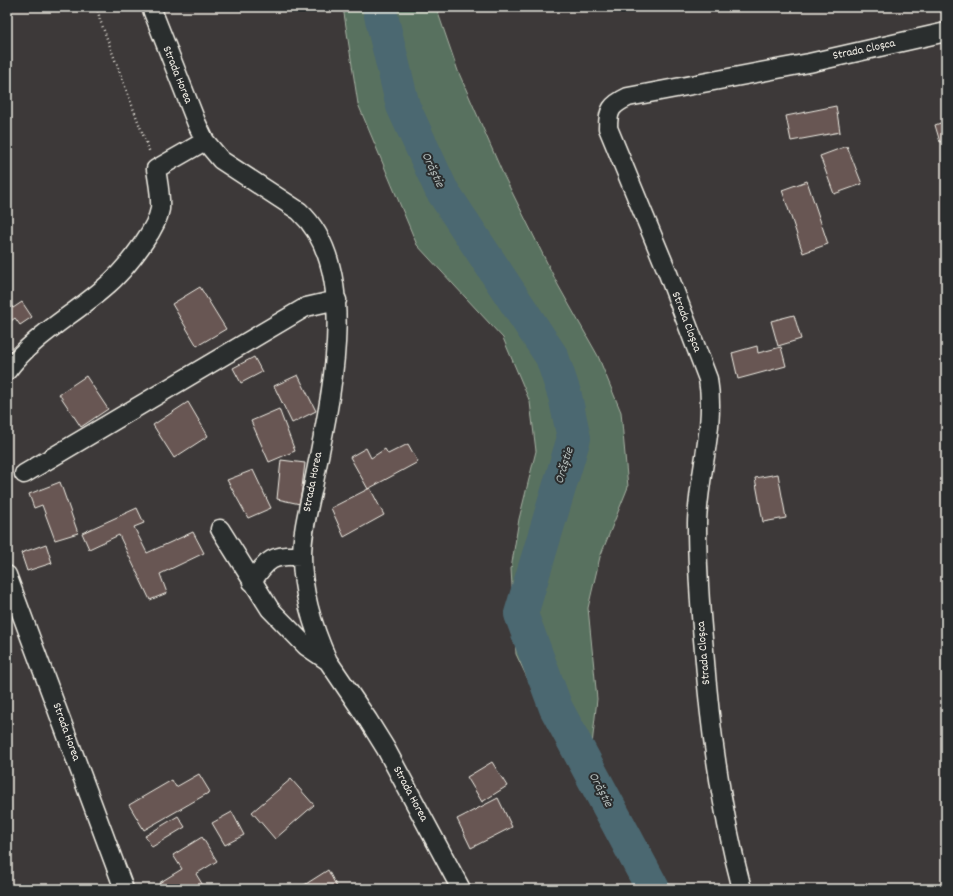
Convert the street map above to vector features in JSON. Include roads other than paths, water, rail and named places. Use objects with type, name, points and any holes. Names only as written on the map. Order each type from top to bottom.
[{"type":"street","name":"Strada Horea","points":[[151,7],[194,116],[206,141],[221,160],[299,211],[309,220],[318,233],[326,255],[335,284],[337,300],[334,375],[305,528],[302,556],[310,614],[315,631],[328,661],[386,748],[461,889]]},
{"type":"street","name":"Strada Cloșca","points":[[742,889],[722,799],[711,732],[701,614],[697,522],[699,492],[711,414],[711,397],[708,379],[667,271],[608,128],[608,114],[615,103],[628,97],[809,62],[946,32]]},
{"type":"street","points":[[7,371],[17,358],[37,339],[106,287],[130,261],[153,229],[159,210],[160,194],[156,169],[206,141]]},
{"type":"street","points":[[24,474],[306,307],[337,300]]},
{"type":"street","name":"Strada Horea","points":[[220,529],[270,609],[289,631],[306,646],[328,661]]},
{"type":"street","points":[[252,582],[264,564],[283,554],[302,556]]},
{"type":"street","name":"Strada Horea","points":[[7,575],[124,889]]},
{"type":"waterway","name":"Orăștie","points":[[379,7],[403,106],[441,189],[552,357],[565,396],[574,438],[521,614],[556,708],[653,889]]}]
